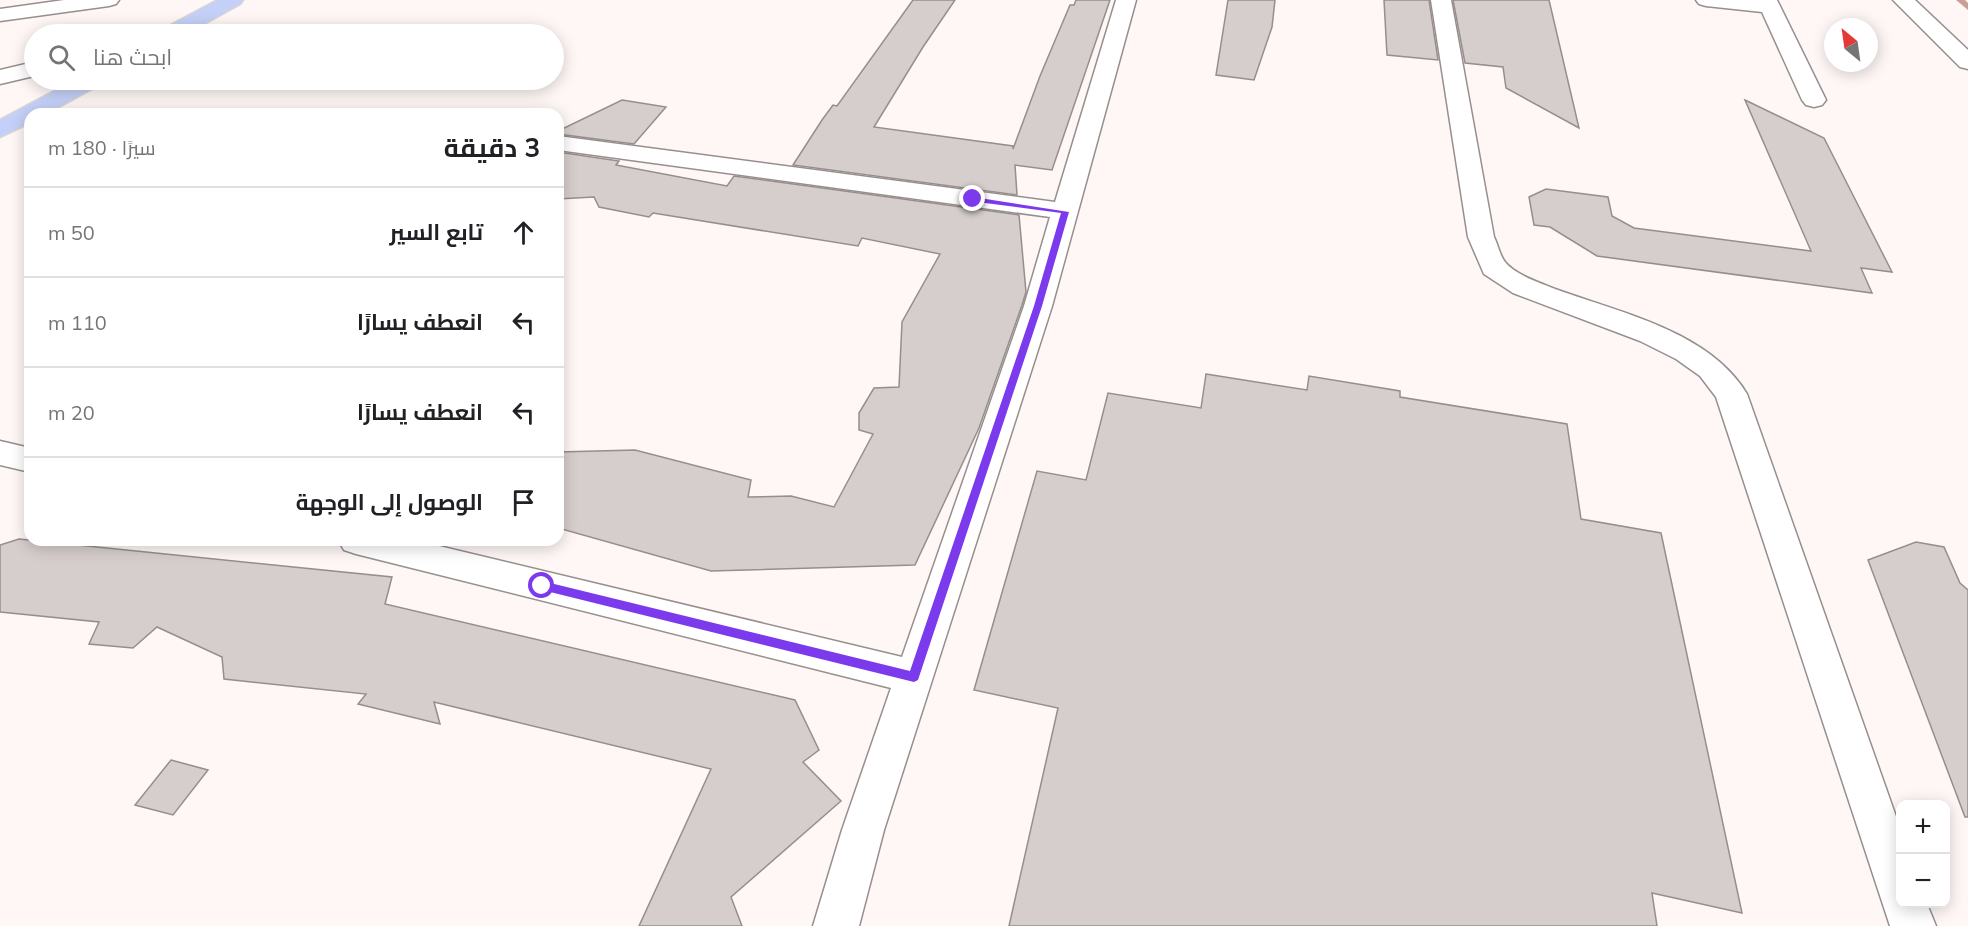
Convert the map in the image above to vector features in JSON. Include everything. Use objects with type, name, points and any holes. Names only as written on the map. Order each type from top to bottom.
[{"type":"main road","points":[[189,24],[233,0]]},
{"type":"main road","points":[[40,108],[72,90]]},
{"type":"main road","points":[[0,130],[24,117]]},
{"type":"street","points":[[0,15],[88,1],[109,0]]},
{"type":"street","points":[[836,926],[863,830],[1038,306],[1126,0]]},
{"type":"street","points":[[1441,0],[1481,237],[1494,268],[1523,287],[1650,334],[1687,352],[1711,369],[1731,394],[1896,877]]},
{"type":"street","points":[[1706,0],[1769,3],[1814,100]]},
{"type":"street","points":[[1903,0],[1968,62]]},
{"type":"street","points":[[0,77],[24,71]]},
{"type":"street","points":[[564,144],[1065,212]]},
{"type":"street","points":[[0,453],[24,459]]},
{"type":"street","points":[[380,546],[914,677]]},
{"type":"street","points":[[1907,908],[1913,926]]},
{"type":"building","points":[[913,0],[955,0],[874,127],[1013,146],[1013,149],[1070,5],[1074,5],[1076,0],[1110,0],[1052,170],[1015,165],[1017,195],[793,165],[822,120],[833,105],[837,106]]},
{"type":"building","points":[[1228,0],[1275,0],[1272,27],[1254,80],[1216,75]]},
{"type":"building","points":[[1384,0],[1429,0],[1438,60],[1387,55]]},
{"type":"building","points":[[1453,0],[1549,0],[1579,128],[1506,88],[1503,67],[1465,63]]},
{"type":"building","points":[[622,100],[666,107],[634,144],[564,135],[564,128]]},
{"type":"building","points":[[1745,100],[1824,138],[1892,272],[1861,268],[1872,293],[1597,256],[1550,227],[1534,225],[1529,197],[1546,189],[1608,197],[1612,216],[1634,228],[1811,251]]},
{"type":"building","points":[[564,153],[619,161],[616,165],[727,186],[734,176],[1019,215],[1026,292],[979,428],[915,565],[711,571],[564,530],[564,452],[635,450],[751,480],[748,497],[791,496],[834,507],[873,434],[859,430],[859,413],[874,388],[899,387],[902,322],[940,254],[862,238],[858,246],[653,213],[649,217],[599,207],[594,197],[564,199]]},
{"type":"building","points":[[1206,374],[1307,390],[1309,376],[1400,391],[1400,397],[1567,424],[1581,519],[1661,533],[1742,913],[1652,893],[1657,926],[1009,926],[1058,708],[974,690],[1037,471],[1086,480],[1108,393],[1201,408]]},
{"type":"building","points":[[19,539],[24,540],[24,546],[88,546],[392,577],[385,604],[795,700],[819,750],[803,762],[841,801],[731,897],[742,926],[639,926],[711,769],[434,702],[440,724],[358,704],[366,694],[224,679],[222,657],[157,627],[133,648],[89,644],[99,622],[0,612],[0,545]]},
{"type":"building","points":[[1916,542],[1944,547],[1960,583],[1968,590],[1968,817],[1965,817],[1868,560]]},
{"type":"building","points":[[171,760],[208,770],[173,815],[135,805]]},
{"type":"waterway","points":[[1960,0],[1968,7]]},
{"type":"route","points":[[542,586],[914,677],[1038,306],[1065,212],[973,199]]}]
